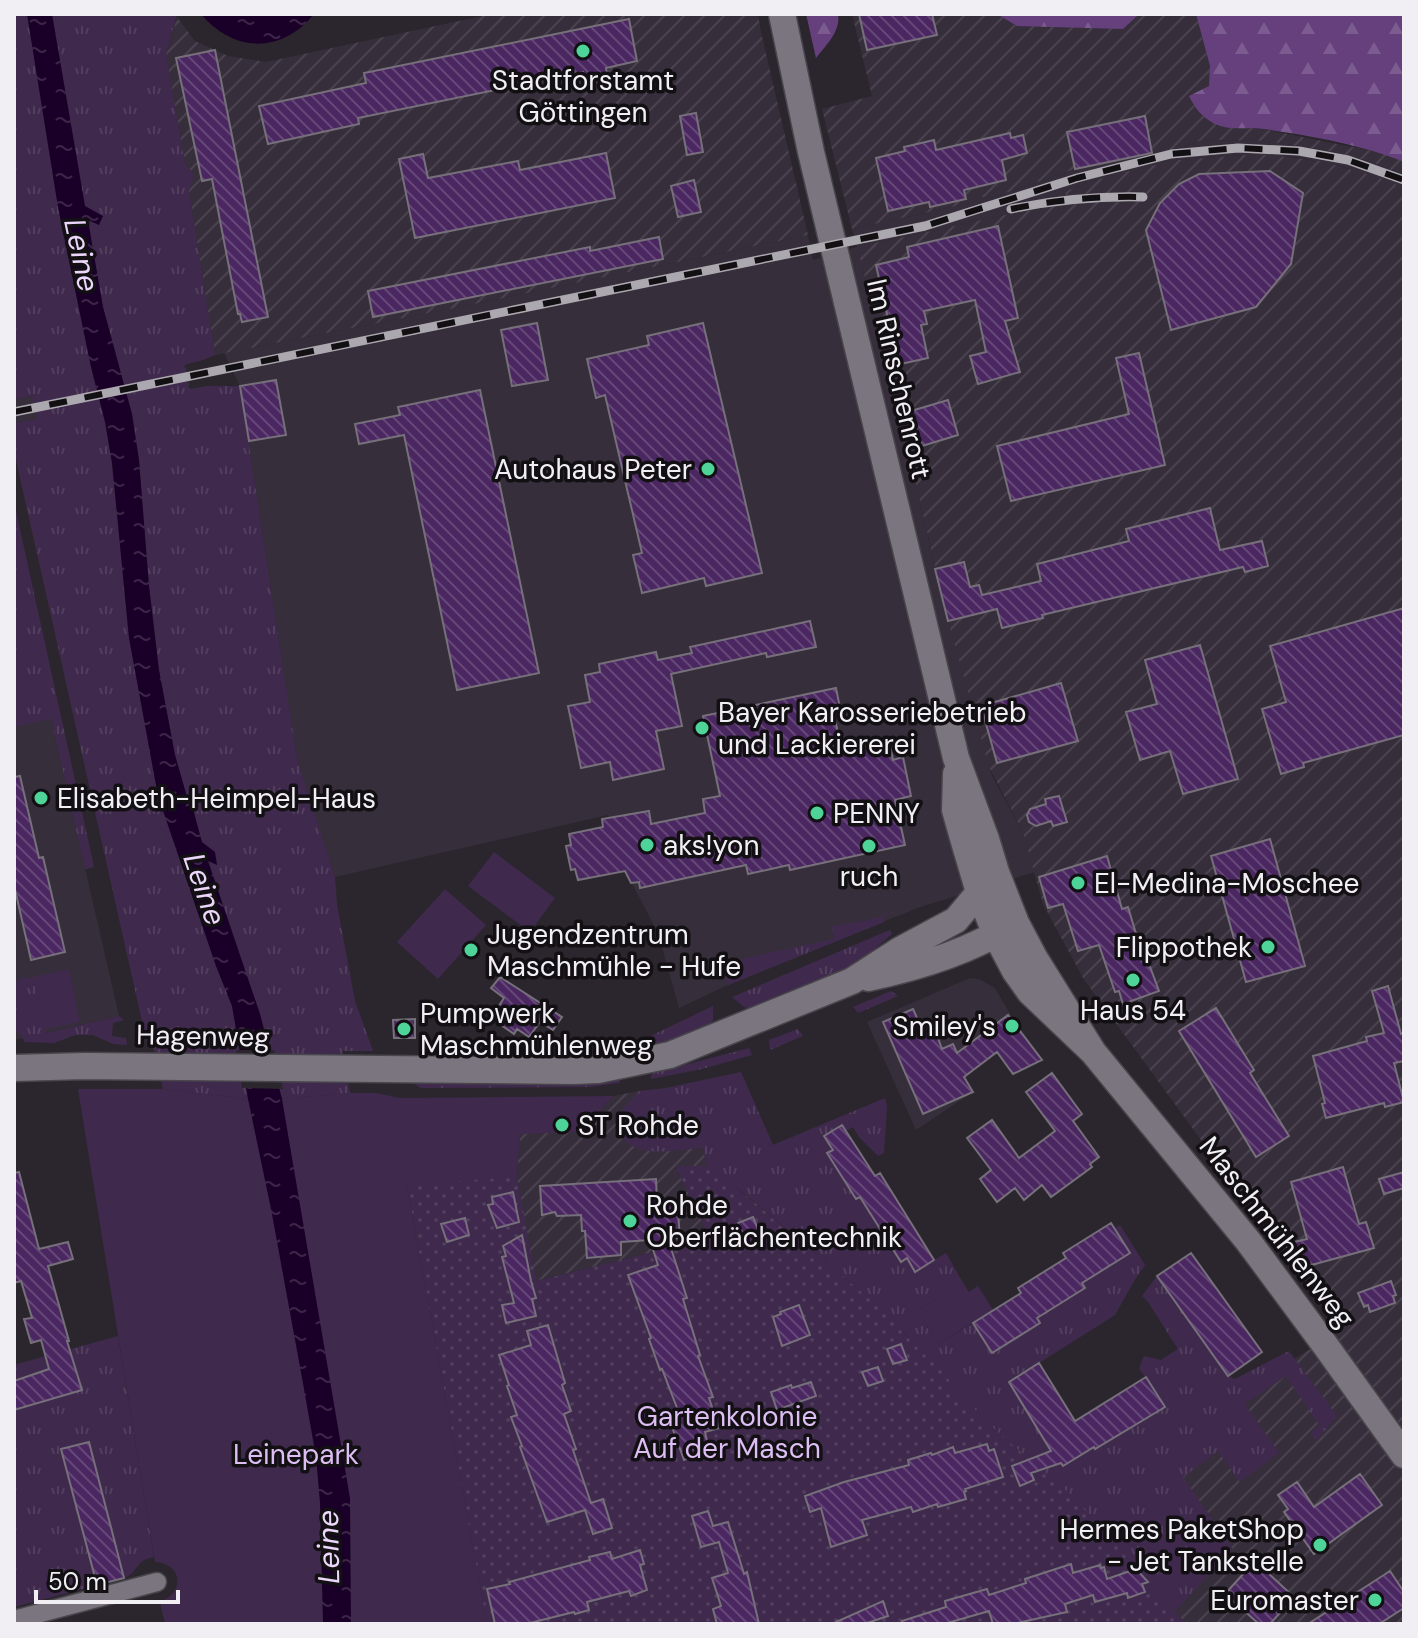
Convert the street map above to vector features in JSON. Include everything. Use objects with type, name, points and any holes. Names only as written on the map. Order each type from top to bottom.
[{"type":"main road","name":"Im Rinschenrott","points":[[782,14],[811,152],[956,758],[986,839],[987,882]]},
{"type":"main road","name":"Maschmühlenweg","points":[[987,882],[1006,929],[1035,959],[1093,1052],[1248,1241],[1404,1455]]},
{"type":"main road","points":[[852,981],[900,950],[956,920],[987,882]]},
{"type":"main road","points":[[852,981],[897,972],[957,952],[1006,929]]},
{"type":"main road","name":"Hagenweg","points":[[14,1068],[598,1070],[670,1055],[852,981]]},
{"type":"street","points":[[14,1620],[157,1582]]},
{"type":"shaded area","points":[[492,14],[758,14],[808,235],[215,355],[189,191],[194,175],[185,164],[166,54],[177,17],[195,41],[228,56],[266,62]]},
{"type":"shaded area","points":[[852,14],[997,14],[1017,26],[1156,14],[1196,14],[1210,66],[1216,126],[1262,129],[1382,153],[1404,162],[1404,175],[1372,162],[1328,151],[1267,141],[1202,140],[1183,147],[1075,169],[991,198],[980,197],[970,203],[852,229],[822,109],[872,96]]},
{"type":"shaded area","points":[[1202,140],[1267,141],[1328,151],[1372,162],[1404,175],[1404,188],[1344,167],[1296,157],[1244,155],[1179,160],[1091,181],[1066,192],[1069,203],[857,247],[852,229],[970,203],[980,197],[991,198],[1075,169],[1183,147]]},
{"type":"shaded area","points":[[1244,155],[1320,161],[1375,176],[1404,188],[1404,1624],[1186,1624],[1071,1495],[1340,1331],[1083,978],[1043,904],[1023,832],[989,767],[948,621],[857,247],[1068,204],[1065,192],[1091,181],[1142,168],[1179,160]]},
{"type":"shaded area","points":[[808,235],[813,260],[857,247],[948,621],[992,776],[1023,832],[1035,872],[920,907],[679,1008],[658,933],[618,857],[608,815],[335,877],[297,758],[240,386],[224,353]]},
{"type":"shaded area","points":[[186,367],[190,386],[14,423],[14,400]]},
{"type":"shaded area","points":[[14,559],[119,1016],[14,1040]]},
{"type":"shaded area","points":[[970,978],[979,979],[995,988],[1022,1034],[965,1076],[973,1092],[916,1130],[867,1022]]},
{"type":"shaded area","points":[[639,1091],[619,1116],[690,1149],[703,1148],[707,1166],[675,1167],[711,1238],[535,1281],[517,1176],[520,1133],[580,1131],[613,1096]]},
{"type":"green space","points":[[14,14],[27,14],[58,207],[105,422],[112,463],[129,638],[158,796],[232,1006],[248,1099],[163,1089],[154,1048],[148,1048],[14,451],[14,423],[38,417],[32,396],[14,400]]},
{"type":"green space","points":[[52,14],[177,14],[166,54],[185,164],[194,175],[189,191],[215,355],[184,367],[191,389],[240,386],[297,758],[335,877],[337,905],[355,1001],[373,1051],[342,1051],[350,1093],[282,1099],[260,1014],[208,860],[217,864],[215,853],[202,843],[175,755],[159,670],[132,414],[103,307],[87,219],[99,225],[85,207]]},
{"type":"green space","points":[[806,14],[838,14],[835,32],[816,58]]},
{"type":"green space","points":[[997,14],[1156,14],[1137,16],[1123,29],[1017,26]]},
{"type":"green space","points":[[1196,14],[1404,14],[1404,162],[1335,141],[1263,129],[1224,127],[1209,120],[1189,96],[1209,86],[1210,66]]},
{"type":"green space","points":[[14,502],[94,867],[85,869],[51,719],[14,727]]},
{"type":"green space","points":[[14,671],[18,671],[26,708],[14,711]]},
{"type":"green space","points":[[494,852],[555,898],[530,932],[468,886]]},
{"type":"green space","points":[[445,889],[486,925],[438,979],[397,942]]},
{"type":"green space","points":[[898,910],[882,917],[884,922],[728,985],[725,972],[738,969],[737,960],[834,939],[832,926],[870,920]]},
{"type":"green space","points":[[890,930],[892,934],[856,965],[753,1010],[732,997]]},
{"type":"green space","points":[[69,969],[80,1022],[45,1029],[34,977]]},
{"type":"green space","points":[[34,977],[46,1033],[119,1016],[124,1020],[113,1023],[112,1036],[126,1038],[127,1045],[113,1044],[93,1035],[75,1035],[54,1043],[24,1042],[22,1034],[14,1031],[14,988],[18,979]]},
{"type":"green space","points":[[891,991],[898,996],[858,1013],[853,1007]]},
{"type":"green space","points":[[713,1006],[713,1020],[709,1028],[644,1050],[609,1056]]},
{"type":"green space","points":[[798,1029],[803,1036],[770,1050],[769,1040]]},
{"type":"green space","points":[[749,1048],[752,1055],[651,1079],[654,1073]]},
{"type":"green space","points":[[741,1072],[773,1145],[885,1098],[884,1153],[878,1156],[853,1127],[846,1131],[842,1125],[824,1136],[833,1150],[828,1154],[844,1181],[856,1199],[860,1196],[901,1261],[907,1258],[916,1271],[946,1253],[963,1283],[917,1311],[938,1344],[973,1323],[993,1353],[1040,1323],[1037,1318],[1085,1288],[1082,1283],[1114,1229],[1120,1225],[1145,1265],[1115,1315],[1009,1382],[1063,1466],[1164,1407],[1139,1368],[1144,1356],[1161,1360],[1178,1349],[1142,1296],[1157,1276],[1228,1376],[1235,1379],[1289,1351],[1337,1416],[1316,1441],[1310,1433],[1320,1426],[1286,1376],[1245,1404],[1279,1453],[1240,1482],[1218,1451],[1183,1477],[1233,1549],[1175,1611],[1071,1495],[992,1427],[953,1388],[945,1374],[910,1340],[894,1319],[739,1189],[707,1166],[703,1148],[646,1151],[627,1142],[620,1132],[619,1116],[639,1091]]},
{"type":"green space","points":[[623,1075],[619,1083],[589,1087],[421,1088],[408,1080]]},
{"type":"green space","name":"Leinepark","points":[[78,1089],[163,1089],[248,1099],[350,1093],[376,1093],[400,1098],[613,1096],[581,1132],[520,1134],[517,1176],[407,1187],[487,1624],[165,1624],[160,1602],[174,1592],[177,1579],[171,1567],[155,1562]]},
{"type":"green space","name":"Gartenkolonie Auf der Masch","points":[[675,1166],[707,1166],[719,1173],[894,1319],[908,1338],[940,1368],[953,1388],[992,1427],[1071,1495],[1186,1624],[487,1624],[407,1186],[517,1176],[536,1281],[710,1238]]},
{"type":"green space","points":[[963,1283],[969,1292],[978,1286],[993,1310],[938,1344],[917,1311]]},
{"type":"green space","points":[[118,1336],[154,1557],[143,1561],[124,1578],[14,1607],[14,1365]]},
{"type":"water","name":"Leine","points":[[27,14],[52,14],[85,206],[103,216],[99,225],[88,220],[103,307],[132,414],[159,670],[175,755],[202,842],[215,852],[217,865],[208,861],[260,1014],[282,1099],[350,1498],[351,1624],[323,1624],[316,1457],[271,1209],[232,1006],[158,796],[129,638],[112,463],[58,207]]},
{"type":"water","points":[[201,14],[314,14],[287,36],[258,44],[228,36]]},
{"type":"pier","points":[[236,1050],[274,1050],[283,1089],[242,1088]]},
{"type":"building","points":[[859,14],[932,14],[937,35],[867,50]]},
{"type":"building","points":[[629,19],[637,61],[606,68],[607,74],[584,79],[583,72],[358,118],[359,124],[268,144],[259,106],[366,83],[364,73]]},
{"type":"building","points":[[215,50],[268,317],[242,322],[212,179],[202,181],[176,58]]},
{"type":"building","points":[[696,113],[703,152],[687,155],[680,116]]},
{"type":"building","points":[[1145,116],[1152,153],[1075,169],[1067,132]]},
{"type":"building","points":[[1010,133],[1011,138],[1023,135],[1027,153],[1002,160],[1006,180],[964,190],[966,199],[930,207],[929,202],[888,211],[876,158],[934,140],[936,150]]},
{"type":"building","points":[[606,153],[615,198],[415,238],[399,159],[423,154],[428,178],[518,161],[520,170]]},
{"type":"building","points":[[1270,171],[1303,193],[1291,264],[1256,307],[1171,330],[1146,230],[1160,203],[1179,184],[1199,174]]},
{"type":"building","points":[[694,180],[701,212],[678,217],[671,186]]},
{"type":"building","points":[[998,226],[1018,318],[1005,321],[1020,372],[978,384],[970,356],[986,352],[975,300],[924,311],[927,324],[921,325],[928,358],[896,365],[876,265],[909,257],[907,247]]},
{"type":"building","points":[[659,237],[663,259],[373,317],[368,291],[590,247],[590,251]]},
{"type":"building","points":[[537,323],[548,380],[512,386],[501,330]]},
{"type":"building","name":"Autohaus Peter","points":[[703,323],[762,573],[706,586],[704,578],[642,593],[633,555],[642,553],[605,395],[596,398],[587,359],[649,345],[647,336]]},
{"type":"building","points":[[1139,353],[1165,465],[1011,501],[997,446],[1129,414],[1116,358]]},
{"type":"building","points":[[276,380],[286,435],[249,441],[240,386]]},
{"type":"building","points":[[480,390],[539,673],[457,690],[404,435],[359,444],[355,424],[400,415],[398,407]]},
{"type":"building","points":[[948,400],[958,435],[922,446],[911,411]]},
{"type":"building","points":[[1210,508],[1220,550],[1262,541],[1268,566],[1245,572],[1243,567],[1042,615],[1043,618],[1002,628],[997,609],[948,621],[935,569],[964,562],[970,587],[979,585],[982,595],[1041,581],[1037,564],[1129,541],[1126,529]]},
{"type":"building","points":[[1404,608],[1404,735],[1303,763],[1304,767],[1281,774],[1262,709],[1286,702],[1270,646]]},
{"type":"building","points":[[810,621],[816,647],[767,657],[766,653],[671,674],[682,726],[656,731],[664,769],[613,780],[610,762],[581,768],[568,706],[590,702],[585,675],[600,672],[599,664],[656,652],[658,660],[692,653],[690,647]]},
{"type":"building","points":[[1200,645],[1238,779],[1183,794],[1170,751],[1140,760],[1126,712],[1157,704],[1145,660]]},
{"type":"building","points":[[1061,683],[1078,741],[997,763],[981,706]]},
{"type":"building","points":[[836,688],[840,708],[833,710],[842,751],[889,740],[893,760],[903,757],[911,796],[895,800],[905,845],[790,870],[789,865],[748,874],[746,865],[640,888],[639,882],[631,883],[625,871],[578,880],[575,869],[571,870],[566,846],[571,845],[569,834],[603,827],[602,819],[649,811],[651,824],[705,813],[703,799],[720,796],[703,716]]},
{"type":"building","points":[[20,776],[65,952],[31,960],[14,885],[14,777]]},
{"type":"building","points":[[1059,796],[1067,822],[1053,826],[1051,821],[1036,826],[1029,822],[1027,815],[1030,809],[1046,804],[1045,799]]},
{"type":"building","points":[[1270,839],[1305,966],[1246,982],[1211,856]]},
{"type":"building","points":[[1107,856],[1122,909],[1128,907],[1143,957],[1146,956],[1159,991],[1123,1004],[1119,991],[1115,992],[1099,945],[1078,951],[1063,904],[1048,908],[1039,877]]},
{"type":"building","points":[[500,977],[562,1017],[553,1030],[540,1022],[529,1037],[517,1029],[514,1034],[491,1018],[504,998],[491,988]]},
{"type":"building","points":[[1388,986],[1401,1034],[1404,1033],[1404,1061],[1394,1063],[1404,1102],[1385,1107],[1384,1103],[1326,1118],[1313,1056],[1384,1033],[1372,991]]},
{"type":"building","points":[[1216,1008],[1254,1070],[1250,1073],[1289,1136],[1256,1157],[1179,1031]]},
{"type":"building","points":[[913,1009],[922,1029],[933,1025],[942,1049],[953,1044],[957,1053],[1008,1015],[1042,1060],[1013,1074],[997,1052],[964,1077],[973,1092],[923,1114],[883,1022]]},
{"type":"building","name":"Pumpwerk Maschmühlenweg","points":[[415,1019],[415,1038],[394,1038],[393,1020]]},
{"type":"building","points":[[1052,1073],[1082,1114],[1073,1121],[1099,1157],[1090,1164],[1092,1167],[1051,1197],[1042,1185],[1024,1200],[1015,1188],[997,1202],[980,1179],[991,1170],[967,1138],[992,1120],[1019,1158],[1055,1131],[1026,1092]]},
{"type":"building","points":[[842,1125],[875,1176],[880,1173],[934,1260],[915,1272],[907,1258],[901,1262],[860,1197],[856,1199],[827,1153],[833,1150],[824,1136]]},
{"type":"building","points":[[1343,1167],[1359,1224],[1366,1222],[1374,1248],[1293,1270],[1286,1244],[1307,1239],[1291,1182]]},
{"type":"building","points":[[19,1172],[39,1249],[68,1242],[73,1259],[48,1266],[82,1390],[14,1410],[14,1381],[49,1369],[41,1340],[31,1343],[24,1319],[32,1318],[21,1281],[14,1283],[14,1173]]},
{"type":"building","points":[[1404,1172],[1404,1188],[1384,1194],[1379,1179]]},
{"type":"building","points":[[656,1179],[657,1201],[677,1200],[680,1238],[668,1239],[687,1298],[683,1299],[713,1397],[709,1398],[719,1428],[705,1432],[709,1450],[684,1460],[668,1416],[679,1413],[660,1370],[628,1275],[658,1265],[650,1240],[621,1242],[621,1255],[587,1258],[581,1215],[557,1216],[555,1212],[542,1215],[540,1186]]},
{"type":"building","points":[[513,1192],[519,1222],[497,1228],[488,1205],[493,1204],[492,1197]]},
{"type":"building","points":[[753,1217],[764,1244],[750,1249],[738,1223]]},
{"type":"building","points":[[465,1218],[469,1235],[447,1242],[441,1224]]},
{"type":"building","points":[[1111,1223],[1130,1253],[1082,1283],[1085,1288],[1037,1318],[1040,1323],[992,1353],[973,1323],[1021,1293],[1018,1288],[1066,1258],[1063,1253]]},
{"type":"building","points":[[522,1235],[536,1298],[532,1299],[536,1316],[506,1323],[502,1305],[514,1303],[502,1257],[506,1256],[503,1246]]},
{"type":"building","points":[[1191,1253],[1262,1352],[1228,1376],[1157,1276]]},
{"type":"building","points":[[1391,1281],[1396,1295],[1393,1296],[1395,1303],[1370,1312],[1368,1305],[1364,1307],[1358,1293]]},
{"type":"building","points":[[799,1305],[810,1335],[782,1346],[773,1317]]},
{"type":"building","points":[[548,1325],[571,1411],[564,1414],[576,1449],[573,1450],[591,1503],[603,1499],[612,1528],[593,1534],[585,1510],[547,1522],[511,1417],[517,1415],[499,1355],[531,1345],[527,1331]]},
{"type":"building","points":[[901,1344],[907,1360],[893,1364],[887,1349]]},
{"type":"building","points":[[1039,1363],[1075,1421],[1146,1377],[1165,1407],[1063,1466],[1061,1463],[1031,1473],[1034,1480],[1020,1486],[1012,1466],[1051,1451],[1009,1382]]},
{"type":"building","points":[[878,1367],[883,1381],[868,1386],[862,1372]]},
{"type":"building","points":[[811,1382],[816,1396],[777,1410],[771,1392]]},
{"type":"building","points":[[89,1442],[124,1578],[97,1585],[61,1449]]},
{"type":"building","points":[[987,1444],[989,1451],[994,1449],[1003,1477],[965,1489],[966,1499],[913,1512],[911,1507],[862,1520],[867,1535],[831,1547],[821,1508],[810,1512],[805,1496],[909,1465],[908,1460],[931,1453],[953,1447],[955,1453]]},
{"type":"building","points":[[1360,1474],[1382,1505],[1314,1554],[1284,1512],[1288,1509],[1278,1495],[1297,1482],[1314,1507]]},
{"type":"building","points":[[708,1511],[713,1526],[728,1522],[744,1574],[747,1572],[759,1624],[717,1624],[713,1609],[721,1606],[712,1578],[728,1573],[719,1542],[701,1547],[692,1516]]},
{"type":"building","points":[[640,1550],[644,1564],[640,1565],[647,1590],[631,1596],[629,1591],[587,1602],[589,1610],[575,1614],[526,1624],[495,1624],[487,1589],[590,1560],[589,1557],[610,1552],[612,1559]]},
{"type":"building","points":[[1255,1561],[1294,1597],[1270,1624],[1259,1624],[1225,1594]]},
{"type":"building","points":[[1071,1564],[1073,1573],[1100,1565],[1104,1567],[1107,1579],[1136,1569],[1148,1582],[1142,1584],[1145,1592],[1128,1598],[1127,1593],[1095,1602],[1093,1595],[1065,1604],[1067,1612],[1013,1624],[993,1624],[989,1611],[944,1624],[902,1624],[902,1621],[946,1607],[945,1601],[987,1589],[989,1595]]},
{"type":"building","name":"Euromaster","points":[[1390,1571],[1404,1592],[1404,1608],[1379,1624],[1308,1624]]},
{"type":"building","points":[[883,1601],[888,1616],[864,1624],[836,1622]]},
{"type":"railway","points":[[14,412],[925,226],[1077,178],[1171,154],[1238,148],[1299,151],[1348,160],[1404,180]]},
{"type":"railway","points":[[1011,209],[1076,199],[1143,197]]},
{"type":"place","name":"Stadtforstamt Göttingen","points":[[583,51]]},
{"type":"place","name":"Autohaus Peter","points":[[708,469]]},
{"type":"place","name":"Bayer Karosseriebetrieb und Lackiererei","points":[[702,728]]},
{"type":"place","name":"Elisabeth-Heimpel-Haus","points":[[41,798]]},
{"type":"place","name":"PENNY","points":[[817,813]]},
{"type":"place","name":"aks!yon","points":[[647,845]]},
{"type":"place","name":"ruch","points":[[869,846]]},
{"type":"place","name":"El-Medina-Moschee","points":[[1078,883]]},
{"type":"place","name":"Flippothek","points":[[1268,947]]},
{"type":"place","name":"Jugendzentrum Maschmühle - Hufe","points":[[471,950]]},
{"type":"place","name":"Haus 54","points":[[1133,980]]},
{"type":"place","name":"Smiley's","points":[[1012,1026]]},
{"type":"place","name":"Pumpwerk Maschmühlenweg","points":[[404,1029]]},
{"type":"place","name":"ST Rohde","points":[[562,1125]]},
{"type":"place","name":"Rohde Oberflächentechnik","points":[[630,1221]]},
{"type":"place","name":"Hermes PaketShop - Jet Tankstelle","points":[[1320,1545]]},
{"type":"place","name":"Euromaster","points":[[1375,1600]]}]
